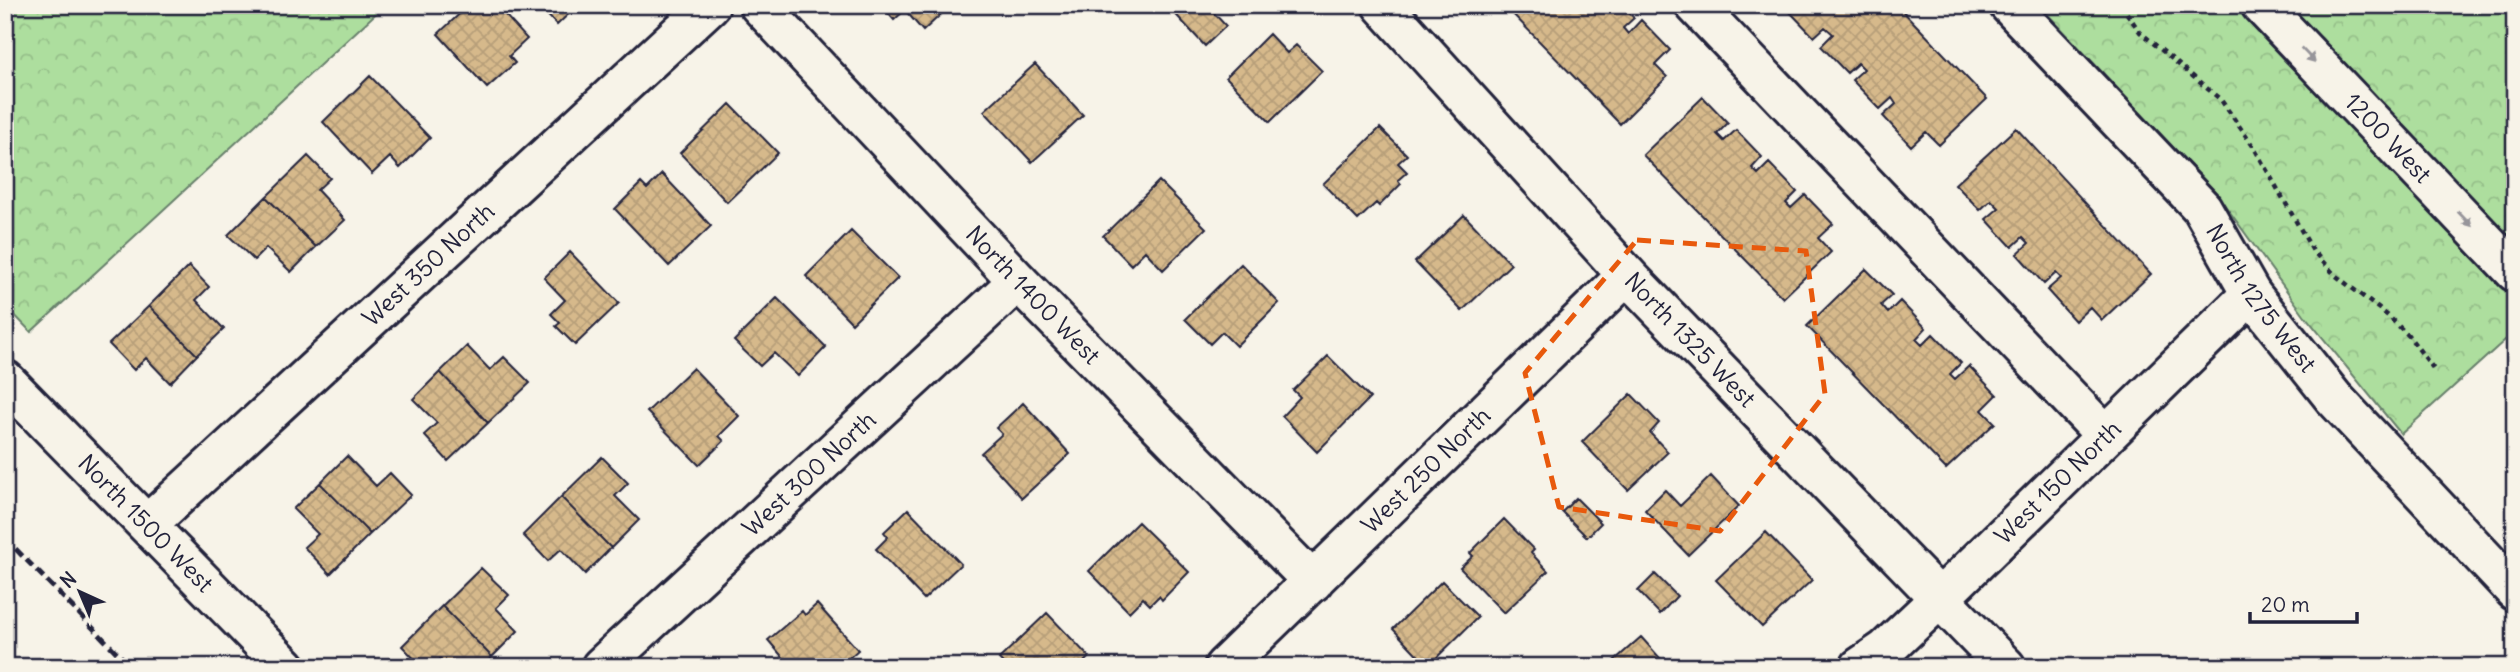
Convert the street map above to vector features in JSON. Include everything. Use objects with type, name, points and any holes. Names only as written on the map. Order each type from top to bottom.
[{"type":"street","name":"West 350 North","points":[[148,524],[710,5]]},
{"type":"street","name":"North 1400 West","points":[[759,5],[1018,281],[1313,582]]},
{"type":"street","name":"North 1325 West","points":[[1382,5],[1627,275],[2006,667]]},
{"type":"street","points":[[1695,5],[2105,435]]},
{"type":"street","name":"North 1275 West","points":[[2010,5],[2202,208],[2251,294],[2333,397],[2515,591]]},
{"type":"street","name":"1200 West","points":[[2261,5],[2515,272]]},
{"type":"street","name":"West 250 North","points":[[1224,667],[1627,275]]},
{"type":"street","name":"West 300 North","points":[[601,667],[1018,281]]},
{"type":"street","name":"West 150 North","points":[[1860,667],[1885,650],[2251,294]]},
{"type":"street","name":"North 1500 West","points":[[5,380],[286,667]]},
{"type":"path","points":[[2121,5],[2140,32],[2221,100],[2253,146],[2313,251],[2335,275],[2387,315],[2408,335],[2435,372]]},
{"type":"highlighted area","points":[[1637,240],[1806,251],[1825,394],[1720,531],[1559,507],[1525,373]]},
{"type":"green space","points":[[5,5],[385,5],[31,332],[5,305]]},
{"type":"green space","points":[[2039,5],[2515,5],[2515,331],[2401,434],[2305,316],[2216,193]]},
{"type":"building","points":[[469,5],[496,5],[527,39],[509,56],[515,63],[487,88],[438,34]]},
{"type":"building","points":[[538,5],[578,5],[557,25]]},
{"type":"building","points":[[881,5],[951,5],[923,31],[905,10],[894,20]]},
{"type":"building","points":[[1167,5],[1216,5],[1211,10],[1226,26],[1205,46]]},
{"type":"building","points":[[1504,5],[1622,5],[1634,18],[1623,28],[1628,34],[1641,20],[1670,50],[1655,65],[1667,77],[1620,124]]},
{"type":"building","points":[[1796,5],[1897,5],[1987,99],[1939,145],[1926,132],[1911,146],[1883,116],[1896,104],[1892,98],[1880,109],[1852,80],[1864,69],[1858,63],[1847,73],[1821,46],[1833,34],[1825,27],[1814,37],[1789,11]]},
{"type":"building","points":[[1269,34],[1287,53],[1296,45],[1322,71],[1270,122],[1226,77]]},
{"type":"building","points":[[1035,64],[1083,115],[1032,162],[984,111]]},
{"type":"building","points":[[370,76],[430,138],[400,168],[390,157],[372,174],[323,122]]},
{"type":"building","points":[[1703,97],[1728,123],[1717,134],[1724,141],[1736,130],[1762,157],[1752,168],[1758,174],[1769,163],[1797,192],[1786,203],[1791,208],[1805,195],[1833,224],[1818,238],[1831,252],[1783,298],[1643,155]]},
{"type":"building","points":[[730,104],[778,153],[727,202],[680,153]]},
{"type":"building","points":[[1380,128],[1407,155],[1398,163],[1407,172],[1398,180],[1401,184],[1379,206],[1376,203],[1358,220],[1323,184]]},
{"type":"building","points":[[2016,128],[2151,274],[2102,320],[2090,307],[2075,321],[2047,290],[2061,278],[2056,273],[2044,284],[2017,254],[2029,243],[2023,237],[2012,247],[1986,219],[1999,208],[1991,200],[1980,210],[1955,184]]},
{"type":"building","points":[[308,156],[330,178],[317,190],[345,220],[316,247],[266,197]]},
{"type":"building","points":[[662,174],[711,226],[669,266],[615,209],[641,183],[647,189]]},
{"type":"building","points":[[1159,181],[1206,228],[1163,270],[1145,251],[1131,265],[1103,236]]},
{"type":"building","points":[[266,197],[316,247],[291,272],[266,248],[254,260],[228,235]]},
{"type":"building","points":[[1464,215],[1511,264],[1462,311],[1415,262]]},
{"type":"building","points":[[851,231],[898,278],[852,323],[806,276]]},
{"type":"building","points":[[570,252],[619,303],[575,345],[556,326],[560,323],[551,314],[565,300],[544,278]]},
{"type":"building","points":[[1241,264],[1279,303],[1236,346],[1222,332],[1210,344],[1185,319]]},
{"type":"building","points":[[189,266],[209,287],[196,300],[224,329],[197,355],[149,306]]},
{"type":"building","points":[[1866,269],[1892,295],[1881,305],[1888,313],[1900,301],[1926,328],[1916,339],[1922,345],[1933,334],[1961,363],[1950,374],[1955,379],[1969,366],[1997,395],[1982,410],[1995,423],[1946,469],[1807,326]]},
{"type":"building","points":[[777,298],[826,347],[798,376],[774,353],[760,366],[734,341]]},
{"type":"building","points":[[149,306],[197,355],[170,383],[146,358],[134,370],[109,344]]},
{"type":"building","points":[[467,346],[490,370],[504,357],[530,383],[488,423],[440,372]]},
{"type":"building","points":[[1328,356],[1370,398],[1317,452],[1282,416],[1300,397],[1293,390]]},
{"type":"building","points":[[693,368],[739,416],[719,436],[724,441],[699,465],[647,412]]},
{"type":"building","points":[[440,372],[488,423],[448,461],[424,435],[437,423],[413,399]]},
{"type":"building","points":[[1631,394],[1659,423],[1650,433],[1668,452],[1628,490],[1582,442]]},
{"type":"building","points":[[1023,403],[1070,454],[1022,498],[981,453],[1002,434],[996,428]]},
{"type":"building","points":[[347,456],[376,486],[390,473],[411,495],[370,534],[320,483]]},
{"type":"building","points":[[602,457],[628,483],[615,496],[639,520],[611,548],[561,497]]},
{"type":"building","points":[[1711,476],[1739,506],[1688,555],[1645,510],[1665,490],[1680,506]]},
{"type":"building","points":[[320,483],[370,534],[330,574],[304,547],[318,534],[293,509]]},
{"type":"building","points":[[561,497],[611,548],[585,574],[561,549],[548,561],[523,535]]},
{"type":"building","points":[[1576,498],[1601,523],[1587,537],[1562,512]]},
{"type":"building","points":[[908,509],[961,564],[924,599],[876,549],[888,537],[884,532]]},
{"type":"building","points":[[1504,519],[1534,550],[1531,553],[1548,571],[1504,613],[1460,568],[1473,556],[1470,553]]},
{"type":"building","points":[[1138,522],[1189,572],[1162,600],[1159,596],[1150,605],[1143,598],[1129,612],[1089,571]]},
{"type":"building","points":[[1766,532],[1812,580],[1762,627],[1716,580]]},
{"type":"building","points":[[481,568],[509,595],[496,608],[518,631],[492,657],[442,606]]},
{"type":"building","points":[[1655,574],[1677,596],[1660,614],[1638,591]]},
{"type":"building","points":[[1442,581],[1478,617],[1428,666],[1393,629]]},
{"type":"building","points":[[817,604],[858,650],[839,667],[791,667],[768,640],[802,611],[805,615]]},
{"type":"building","points":[[442,606],[492,657],[482,667],[447,667],[440,659],[433,667],[422,667],[402,646]]},
{"type":"building","points":[[1047,613],[1089,657],[1079,667],[1007,667],[999,659]]},
{"type":"building","points":[[1641,637],[1668,667],[1607,667]]},
{"type":"railway","points":[[5,538],[131,667]]}]
